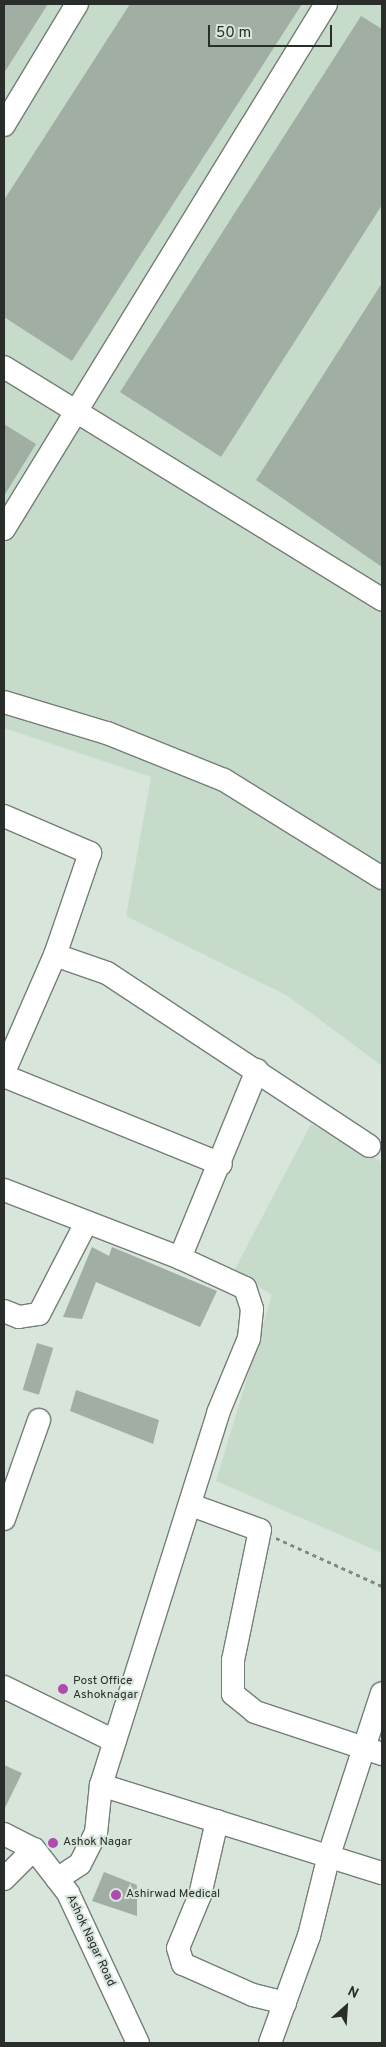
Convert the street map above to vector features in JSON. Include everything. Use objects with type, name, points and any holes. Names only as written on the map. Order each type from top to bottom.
[{"type":"street","points":[[4,125],[77,4]]},
{"type":"street","points":[[4,529],[75,410],[326,4]]},
{"type":"street","points":[[4,367],[382,600]]},
{"type":"street","points":[[4,702],[107,733],[224,780],[379,868]]},
{"type":"street","points":[[4,816],[90,853],[55,955],[4,1074],[221,1164]]},
{"type":"street","points":[[55,955],[107,973],[258,1070],[369,1146]]},
{"type":"street","points":[[180,1258],[221,1164],[258,1070]]},
{"type":"street","points":[[4,1190],[180,1258],[245,1288],[252,1309],[249,1338],[218,1413],[191,1505],[100,1785],[96,1833],[80,1864],[57,1878]]},
{"type":"street","points":[[4,1311],[19,1317],[39,1314],[86,1222]]},
{"type":"street","points":[[4,1519],[39,1420]]},
{"type":"street","points":[[191,1505],[260,1530],[233,1660],[233,1694],[256,1712],[374,1752]]},
{"type":"street","points":[[4,1686],[114,1741]]},
{"type":"street","points":[[270,2043],[309,1936],[329,1855],[374,1752],[382,1693]]},
{"type":"street","points":[[100,1785],[382,1873]]},
{"type":"street","points":[[217,1821],[200,1895],[178,1948],[183,1964],[253,1995],[285,2003]]},
{"type":"street","name":"Ashok Nagar Road","points":[[4,1834],[34,1849],[68,1893],[138,2043]]},
{"type":"street","points":[[4,1879],[34,1849]]},
{"type":"path","points":[[260,1530],[382,1586]]},
{"type":"shaded area","points":[[4,4],[382,4],[382,1066],[288,996],[126,916],[151,777],[4,728]]},
{"type":"shaded area","points":[[311,1124],[382,1162],[382,1553],[216,1481],[272,1295],[234,1271]]},
{"type":"building","points":[[4,4],[48,4],[4,73]]},
{"type":"building","points":[[130,4],[302,4],[72,361],[4,317],[4,200]]},
{"type":"building","points":[[361,16],[382,29],[382,205],[221,457],[120,392]]},
{"type":"building","points":[[382,283],[382,567],[256,480]]},
{"type":"building","points":[[4,424],[36,444],[4,496]]},
{"type":"building","points":[[92,1247],[109,1256],[112,1247],[217,1291],[200,1327],[96,1282],[82,1319],[63,1317]]},
{"type":"building","points":[[37,1343],[53,1348],[39,1395],[23,1390]]},
{"type":"building","points":[[76,1390],[159,1420],[153,1444],[70,1411]]},
{"type":"building","points":[[4,1765],[22,1773],[4,1810]]},
{"type":"building","name":"Ashirwad Medical","points":[[104,1872],[137,1885],[137,1916],[92,1901]]},
{"type":"place","name":"Post Office Ashoknagar","points":[[63,1689]]},
{"type":"place","name":"Ashok Nagar","points":[[53,1843]]},
{"type":"place","name":"Ashirwad Medical","points":[[116,1895]]}]
